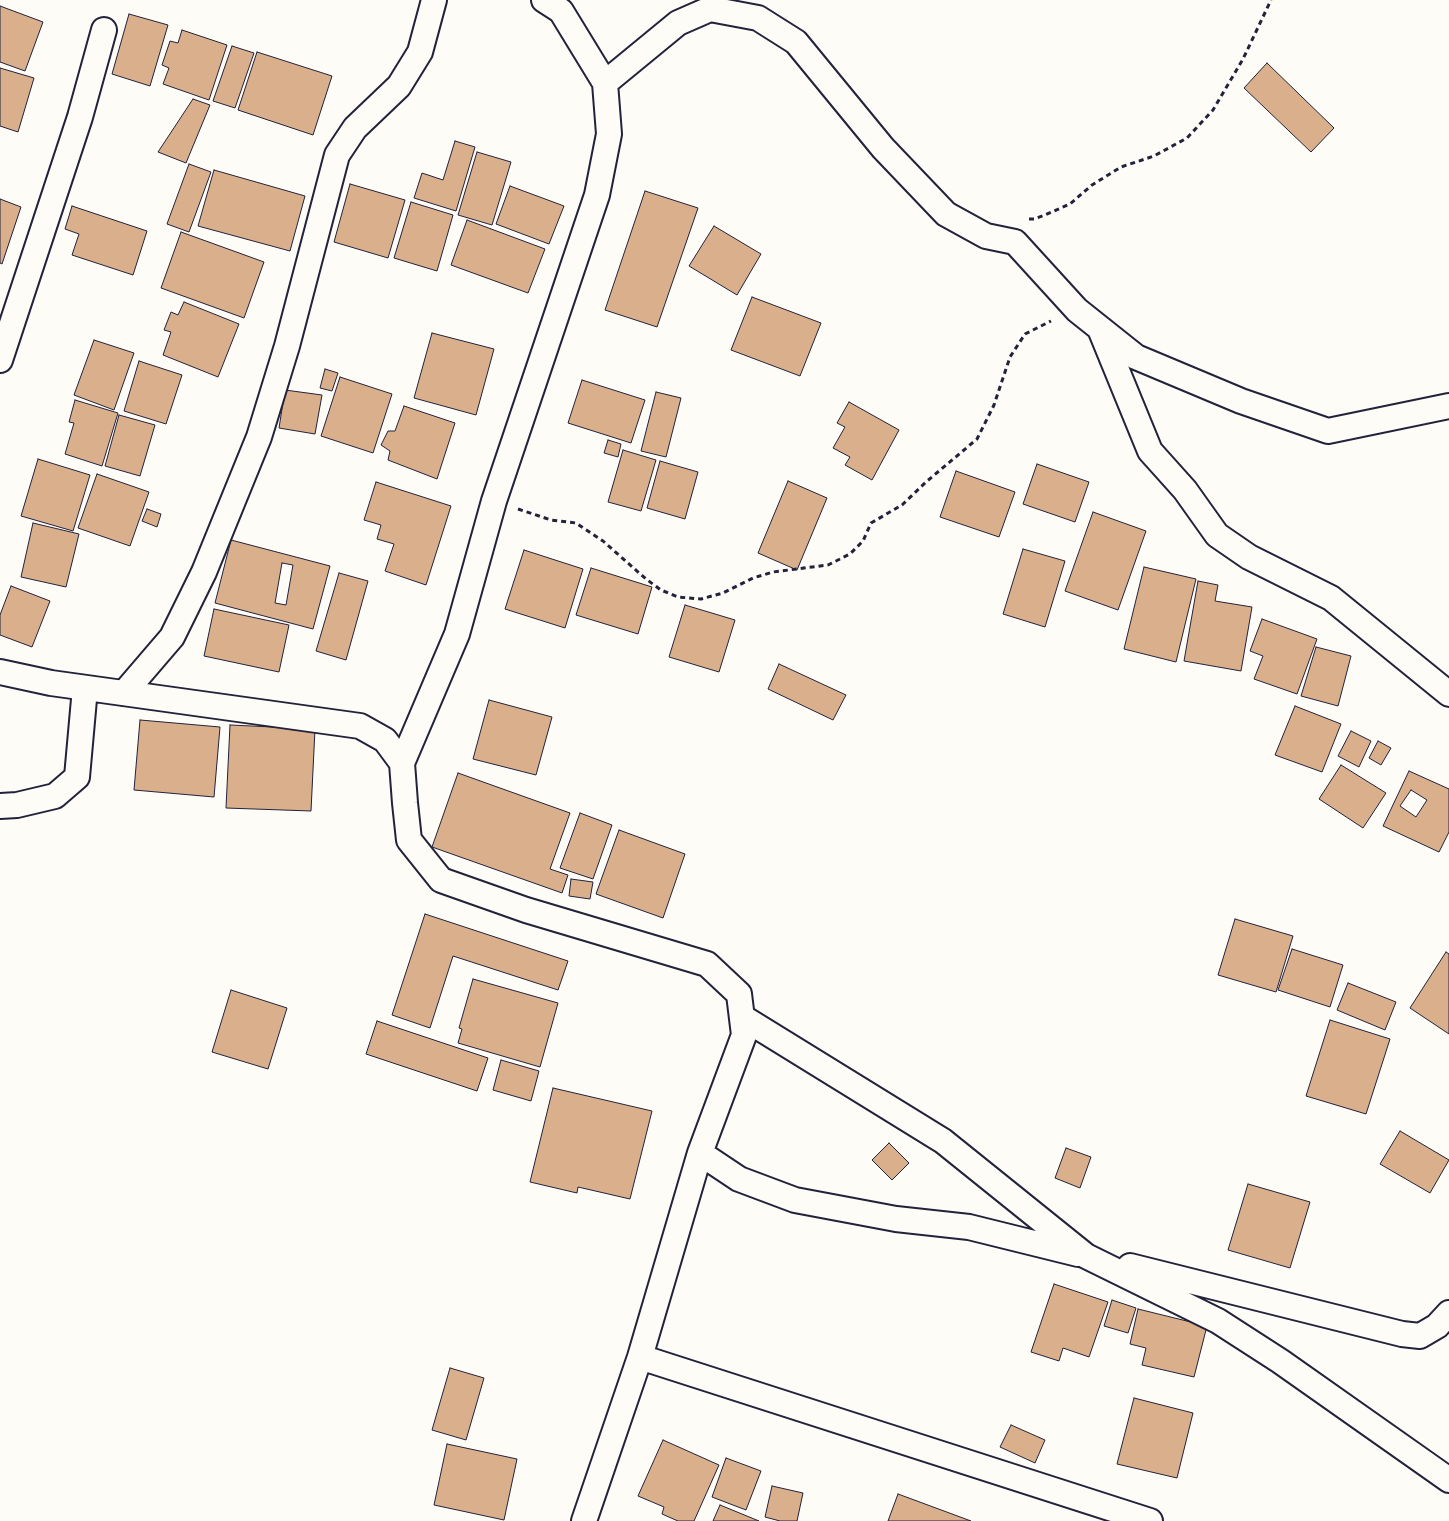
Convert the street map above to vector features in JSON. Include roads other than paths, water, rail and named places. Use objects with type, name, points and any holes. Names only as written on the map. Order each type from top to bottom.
[{"type":"street","points":[[124,693],[172,637],[204,572],[259,437],[287,346],[337,155],[355,128],[398,86],[420,52],[434,0]]},
{"type":"street","points":[[544,0],[561,11],[605,82],[609,134],[597,195],[494,501],[457,634],[402,763],[409,840],[441,880],[526,910],[707,964],[739,994],[744,1035],[700,1153],[640,1358],[584,1521]]},
{"type":"street","points":[[605,82],[678,24],[710,9],[758,18],[796,42],[883,148],[946,214],[986,236],[1015,242],[1077,310],[1136,357],[1241,400],[1328,431],[1449,406]]},
{"type":"street","points":[[0,360],[80,117],[104,30]]},
{"type":"street","points":[[1099,328],[1150,452],[1185,490],[1217,535],[1249,557],[1331,598],[1449,694]]},
{"type":"street","points":[[0,672],[85,688],[360,726],[385,740],[402,763]]},
{"type":"street","points":[[0,806],[17,805],[55,796],[77,777],[85,688]]},
{"type":"street","points":[[742,1017],[943,1141],[1086,1256],[1218,1321],[1280,1361],[1449,1480]]},
{"type":"street","points":[[700,1153],[739,1179],[795,1200],[896,1219],[968,1227],[1402,1334],[1420,1336],[1437,1326],[1449,1313]]},
{"type":"street","points":[[640,1358],[1150,1521]]}]
